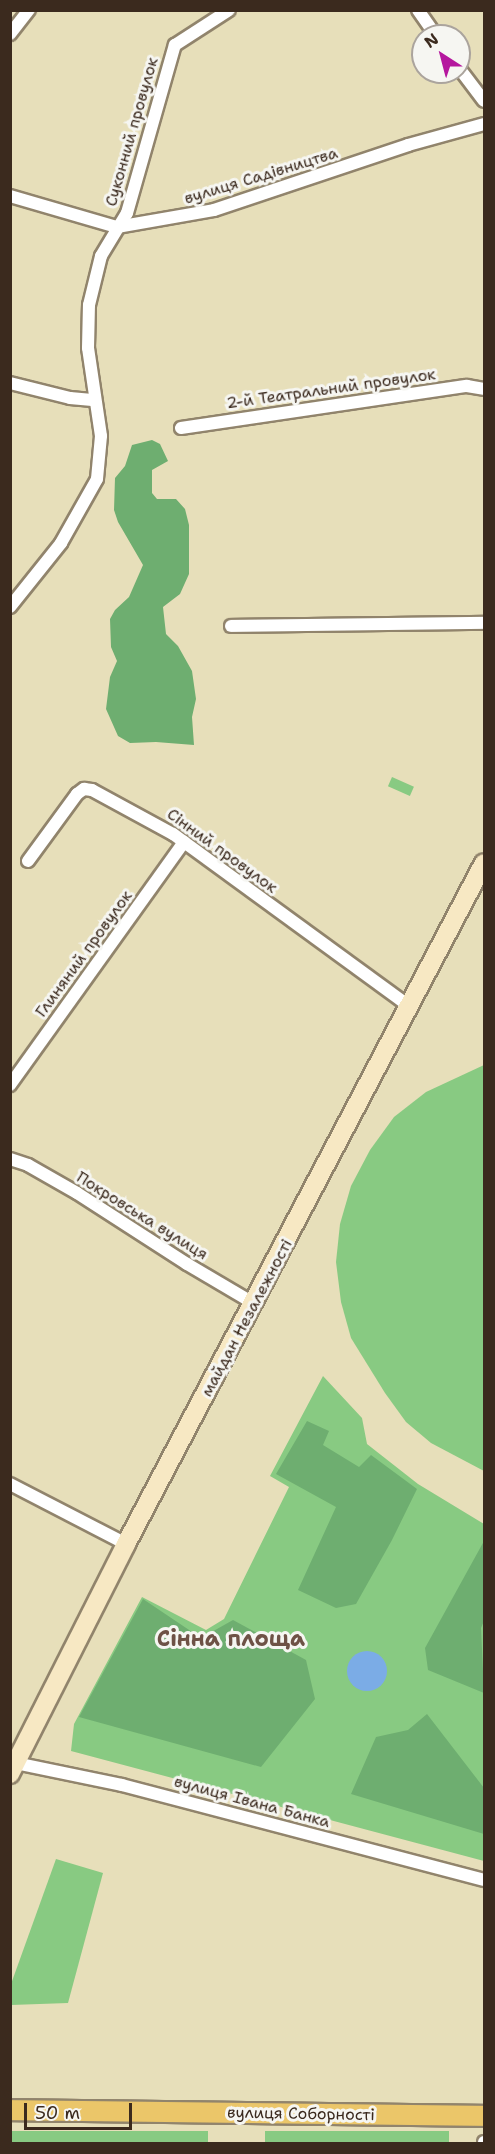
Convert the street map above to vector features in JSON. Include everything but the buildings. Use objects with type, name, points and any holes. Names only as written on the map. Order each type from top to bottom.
[{"type":"main road","name":"майдан Незалежності","points":[[12,1766],[484,862]]},
{"type":"main road","name":"вулиця Соборності","points":[[10,2110],[484,2116]]},
{"type":"street","points":[[10,34],[29,10]]},
{"type":"street","name":"Суконний провулок","points":[[10,607],[61,543],[97,479],[101,436],[87,336],[89,305],[101,256],[127,213],[175,45],[230,10]]},
{"type":"street","points":[[418,10],[428,24]]},
{"type":"street","points":[[471,84],[484,101]]},
{"type":"street","name":"вулиця Садівництва","points":[[10,196],[117,227],[214,210],[408,145],[484,124]]},
{"type":"street","points":[[10,383],[70,398],[95,400]]},
{"type":"street","name":"2-й Театральний провулок","points":[[181,428],[467,386],[484,389]]},
{"type":"street","points":[[231,626],[484,623]]},
{"type":"street","name":"Сінний провулок","points":[[28,861],[70,802],[84,789],[92,790],[159,825],[184,842],[410,1007]]},
{"type":"street","name":"Глиняний провулок","points":[[10,1085],[184,842]]},
{"type":"street","name":"Покровська вулиця","points":[[10,1159],[28,1165],[77,1193],[187,1264],[255,1304]]},
{"type":"street","points":[[10,1484],[126,1544]]},
{"type":"street","name":"вулиця Івана Банка","points":[[12,1766],[148,1791],[484,1880]]},
{"type":"green space","points":[[152,440],[160,444],[168,461],[152,470],[152,493],[157,499],[176,499],[185,509],[189,525],[189,574],[180,594],[163,607],[166,634],[178,646],[192,671],[196,699],[192,717],[194,745],[156,742],[130,743],[118,736],[106,709],[110,677],[117,661],[111,647],[110,619],[115,610],[129,597],[143,565],[118,522],[114,510],[115,478],[125,466],[132,445]]},
{"type":"green space","points":[[392,777],[414,787],[410,796],[388,786]]},
{"type":"green space","points":[[484,1065],[484,1471],[431,1443],[406,1422],[385,1393],[351,1338],[341,1302],[336,1262],[340,1224],[351,1186],[370,1150],[394,1117],[426,1092]]},
{"type":"green space","points":[[323,1376],[362,1418],[367,1444],[418,1484],[484,1524],[484,1861],[71,1751],[74,1724],[142,1597],[206,1630],[224,1619],[289,1487],[270,1476]]},
{"type":"green space","points":[[307,1421],[329,1431],[323,1445],[359,1467],[371,1455],[417,1489],[392,1540],[356,1604],[336,1608],[298,1590],[336,1507],[276,1474]]},
{"type":"green space","points":[[484,1541],[484,1621],[481,1628],[484,1693],[428,1670],[425,1648]]},
{"type":"green space","points":[[143,1599],[201,1638],[233,1620],[306,1660],[315,1699],[261,1767],[79,1717]]},
{"type":"green space","points":[[427,1714],[484,1788],[484,1834],[351,1794],[376,1737],[408,1730]]},
{"type":"green space","points":[[56,1859],[103,1873],[68,2003],[11,2005],[11,1984]]},
{"type":"green space","points":[[11,2131],[208,2131],[208,2143],[11,2143]]},
{"type":"green space","points":[[265,2131],[449,2131],[449,2143],[265,2143]]},
{"type":"water","points":[[367,1651],[381,1657],[387,1671],[381,1685],[367,1691],[353,1685],[347,1671],[353,1657]]},
{"type":"district","name":"Сінна площа","points":[[231,1639]]}]
